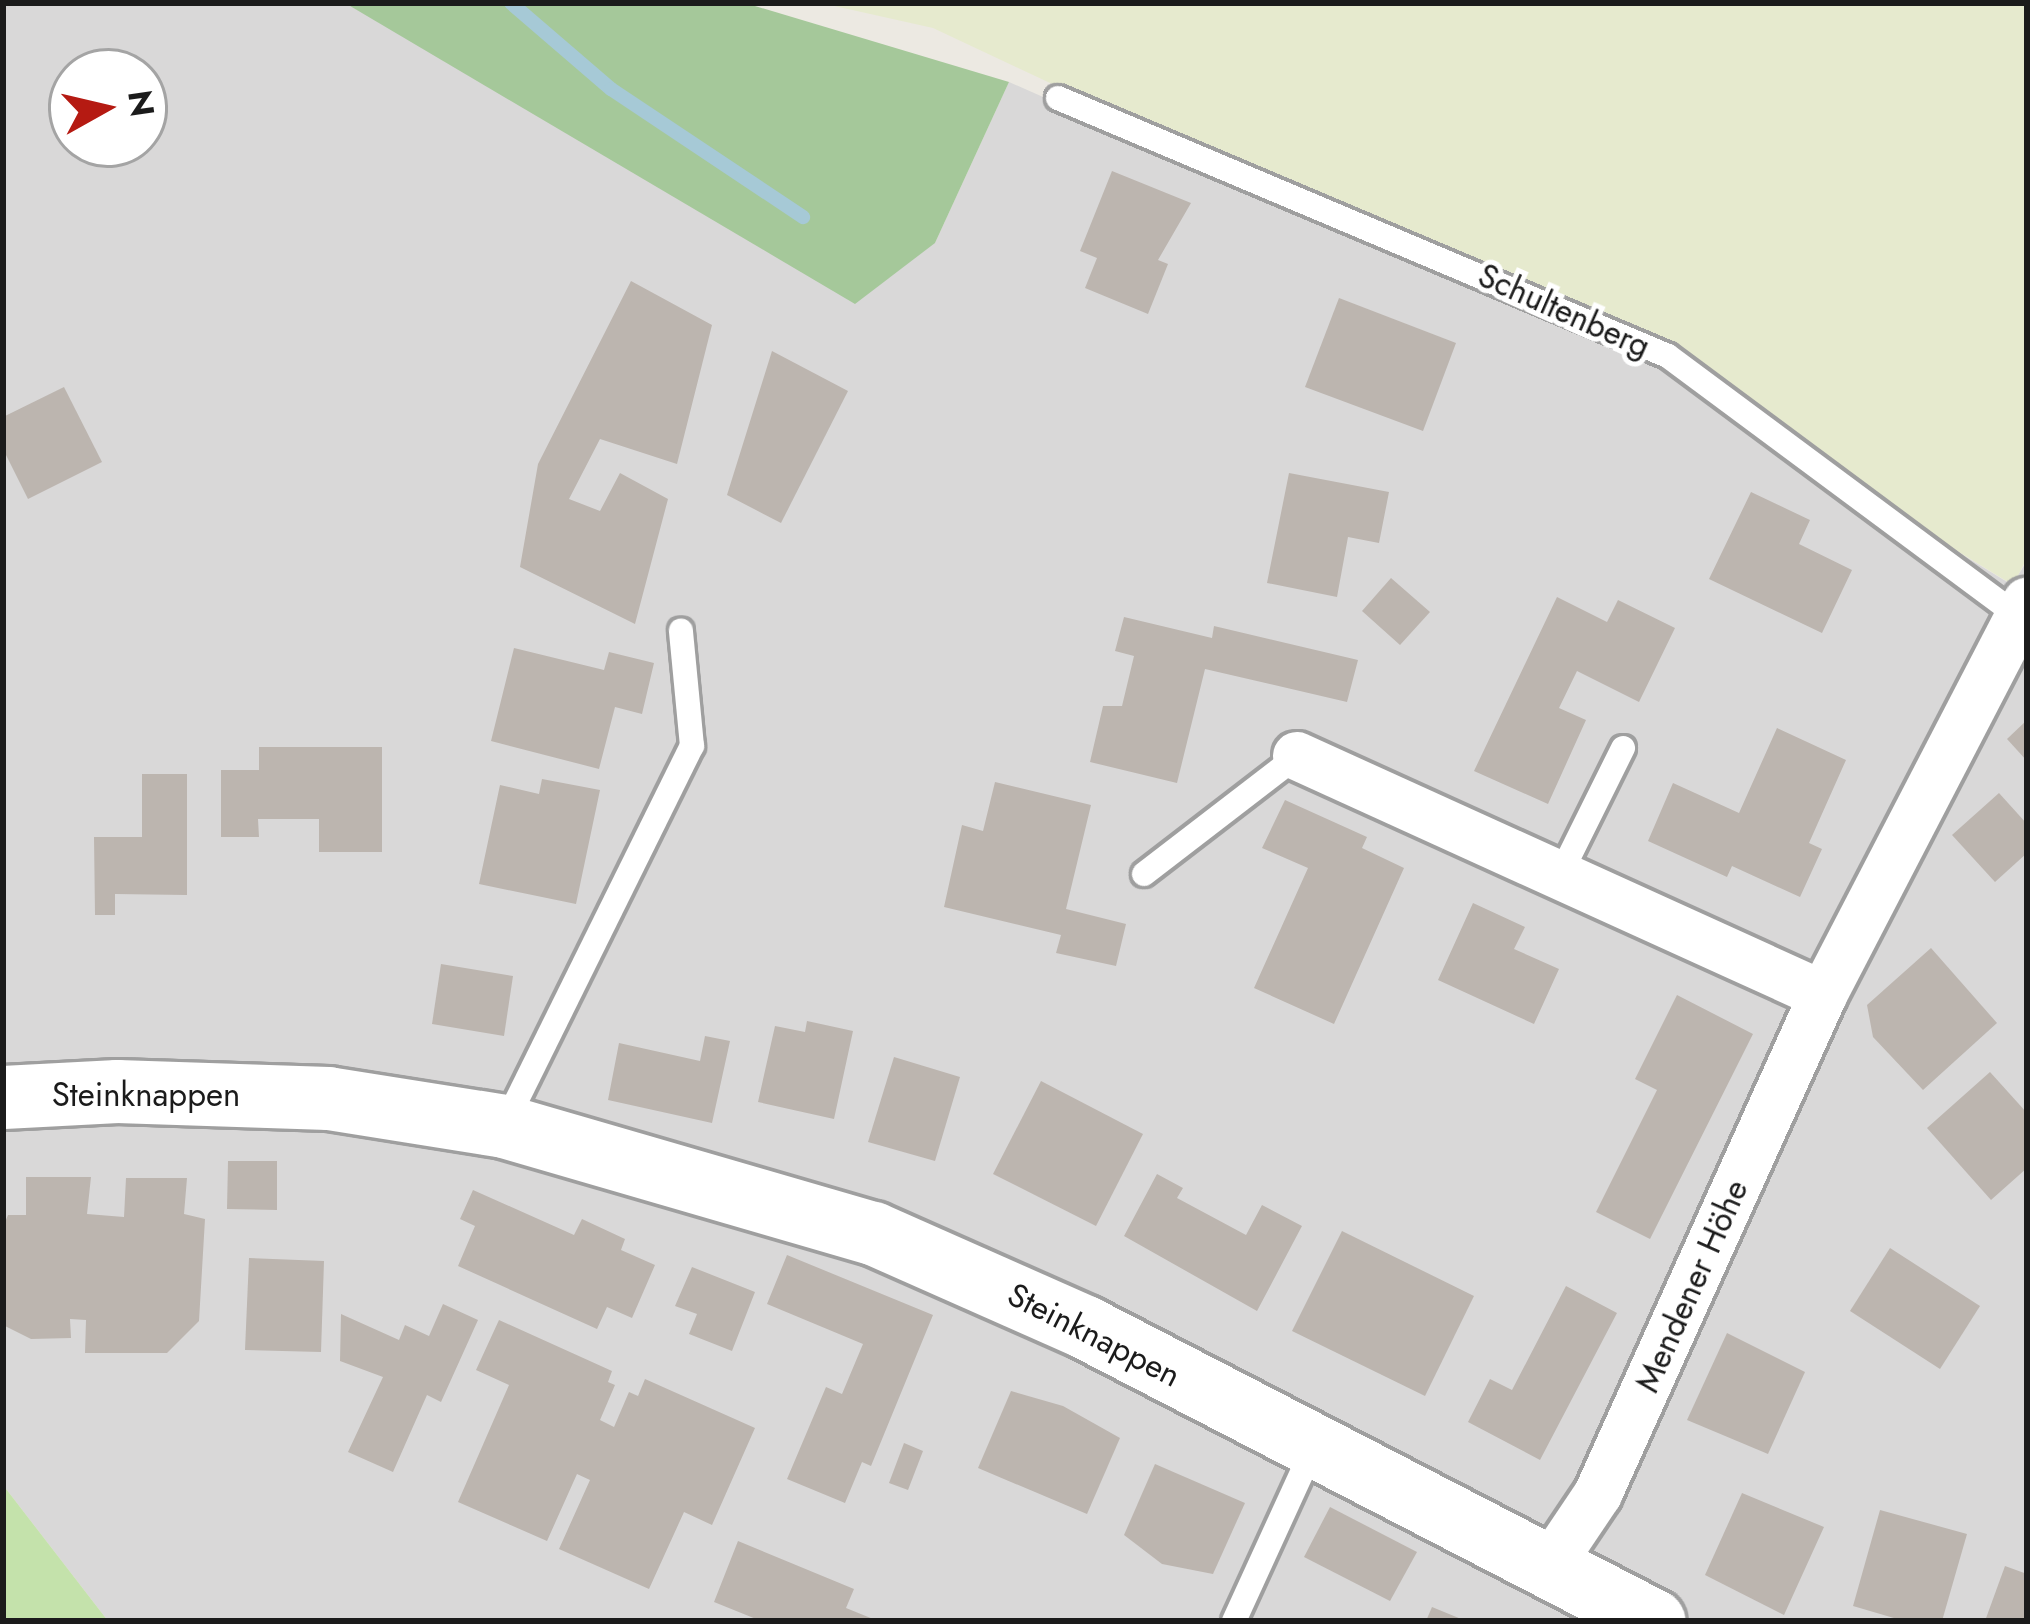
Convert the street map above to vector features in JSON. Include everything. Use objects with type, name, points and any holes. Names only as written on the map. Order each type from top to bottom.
[{"type":"street","name":"Mendener Höhe","points":[[1547,1570],[1598,1494],[1823,995],[2022,609]]},
{"type":"street","points":[[1297,756],[1823,995]]},
{"type":"street","name":"Steinknappen","points":[[3,1097],[116,1091],[328,1098],[504,1126],[873,1233],[1085,1327],[1312,1451],[1654,1621]]},
{"type":"lane","name":"Schultenberg","points":[[1058,98],[1668,356],[2022,609]]},
{"type":"lane","points":[[504,1126],[692,746],[680,631]]},
{"type":"lane","points":[[1558,877],[1623,748]]},
{"type":"lane","points":[[1144,874],[1297,756]]},
{"type":"lane","points":[[1234,1621],[1312,1451]]},
{"type":"shaded area","points":[[3,3],[345,3],[425,47],[935,243],[1009,82],[1663,371],[2012,585],[2027,561],[2027,1621],[108,1621],[3,1485]]},
{"type":"green space","points":[[345,3],[745,3],[1009,82],[935,243],[855,304]]},
{"type":"green space","points":[[821,3],[2027,3],[2027,558],[2013,585],[1663,371],[933,28]]},
{"type":"green space","points":[[3,1485],[108,1621],[3,1621]]},
{"type":"building","points":[[1112,171],[1191,203],[1158,260],[1168,264],[1148,314],[1085,288],[1097,258],[1080,251]]},
{"type":"building","points":[[631,281],[712,325],[677,464],[600,439],[569,499],[600,511],[620,473],[668,499],[635,624],[520,567],[538,464]]},
{"type":"building","points":[[1339,298],[1456,343],[1423,431],[1305,387]]},
{"type":"building","points":[[772,351],[848,391],[781,523],[727,495]]},
{"type":"building","points":[[64,387],[102,462],[28,499],[3,449],[3,417]]},
{"type":"building","points":[[1289,473],[1389,492],[1379,543],[1348,537],[1337,597],[1267,583]]},
{"type":"building","points":[[1751,492],[1810,520],[1799,544],[1852,570],[1822,633],[1709,579]]},
{"type":"building","points":[[1391,578],[1430,612],[1400,645],[1362,611]]},
{"type":"building","points":[[1557,597],[1607,622],[1618,600],[1675,628],[1639,702],[1577,671],[1559,708],[1586,720],[1548,804],[1474,771]]},
{"type":"building","points":[[1124,617],[1212,638],[1214,626],[1358,660],[1347,702],[1205,669],[1177,783],[1090,762],[1103,706],[1122,706],[1134,656],[1115,651]]},
{"type":"building","points":[[514,648],[604,670],[609,652],[654,663],[642,714],[615,707],[599,769],[491,741]]},
{"type":"building","points":[[2027,720],[2027,761],[2007,739]]},
{"type":"building","points":[[1777,728],[1846,760],[1809,843],[1822,849],[1800,897],[1732,866],[1727,877],[1648,841],[1673,783],[1739,813]]},
{"type":"building","points":[[259,747],[382,747],[382,852],[319,852],[319,819],[258,819],[259,837],[221,837],[221,770],[259,770]]},
{"type":"building","points":[[142,774],[187,774],[187,895],[115,894],[115,915],[95,915],[94,837],[142,837]]},
{"type":"building","points":[[542,779],[600,790],[576,904],[479,884],[500,785],[539,794]]},
{"type":"building","points":[[995,782],[1091,805],[1066,909],[1126,924],[1116,966],[1056,953],[1061,935],[944,907],[962,825],[983,831]]},
{"type":"building","points":[[1999,793],[2027,824],[2027,853],[1995,882],[1952,835]]},
{"type":"building","points":[[1285,800],[1367,837],[1362,848],[1404,868],[1334,1024],[1254,988],[1308,868],[1262,848]]},
{"type":"building","points":[[1473,903],[1525,927],[1514,949],[1559,969],[1534,1024],[1438,980]]},
{"type":"building","points":[[1931,948],[1997,1023],[1923,1090],[1873,1037],[1867,1005]]},
{"type":"building","points":[[441,964],[513,976],[504,1036],[432,1024]]},
{"type":"building","points":[[1677,995],[1753,1034],[1650,1239],[1596,1212],[1657,1090],[1635,1079]]},
{"type":"building","points":[[807,1021],[853,1031],[834,1119],[758,1102],[775,1026],[805,1032]]},
{"type":"building","points":[[705,1036],[730,1041],[712,1123],[608,1100],[619,1043],[700,1061]]},
{"type":"building","points":[[894,1057],[960,1077],[935,1161],[868,1142]]},
{"type":"building","points":[[1990,1072],[2027,1113],[2027,1168],[1991,1200],[1927,1128]]},
{"type":"building","points":[[1041,1081],[1143,1134],[1096,1226],[993,1174]]},
{"type":"building","points":[[228,1161],[277,1161],[277,1210],[227,1209]]},
{"type":"building","points":[[1157,1174],[1183,1188],[1177,1198],[1246,1235],[1262,1205],[1302,1226],[1257,1311],[1124,1236]]},
{"type":"building","points":[[26,1177],[91,1177],[87,1214],[124,1217],[126,1178],[187,1178],[184,1214],[205,1219],[199,1321],[167,1353],[85,1353],[86,1320],[70,1319],[71,1338],[31,1339],[3,1325],[3,1227],[8,1215],[26,1215]]},
{"type":"building","points":[[473,1190],[574,1235],[582,1219],[625,1239],[621,1250],[655,1265],[632,1318],[607,1307],[597,1329],[458,1266],[475,1226],[460,1219]]},
{"type":"building","points":[[1342,1231],[1474,1296],[1425,1396],[1292,1331]]},
{"type":"building","points":[[1890,1248],[1980,1306],[1940,1369],[1850,1311]]},
{"type":"building","points":[[787,1255],[933,1315],[871,1466],[862,1462],[845,1503],[787,1479],[826,1387],[842,1394],[863,1344],[767,1304]]},
{"type":"building","points":[[249,1258],[324,1261],[321,1352],[245,1350]]},
{"type":"building","points":[[692,1267],[755,1292],[732,1351],[689,1334],[697,1314],[675,1306]]},
{"type":"building","points":[[1566,1286],[1617,1313],[1540,1460],[1468,1422],[1490,1379],[1512,1390]]},
{"type":"building","points":[[443,1304],[478,1320],[441,1402],[427,1395],[393,1472],[348,1452],[383,1377],[340,1361],[341,1314],[399,1340],[405,1325],[429,1336]]},
{"type":"building","points":[[499,1320],[612,1371],[608,1382],[615,1385],[600,1420],[614,1427],[629,1392],[638,1396],[645,1379],[755,1428],[712,1525],[684,1512],[649,1589],[559,1549],[590,1480],[577,1474],[547,1541],[458,1502],[509,1385],[476,1370]]},
{"type":"building","points":[[1727,1333],[1805,1372],[1768,1454],[1687,1420]]},
{"type":"building","points":[[1011,1391],[1063,1406],[1120,1438],[1087,1514],[978,1468]]},
{"type":"building","points":[[904,1443],[923,1451],[908,1490],[889,1483]]},
{"type":"building","points":[[1155,1464],[1245,1503],[1213,1574],[1162,1564],[1124,1535]]},
{"type":"building","points":[[1742,1493],[1824,1527],[1784,1615],[1705,1575]]},
{"type":"building","points":[[1330,1507],[1417,1552],[1390,1601],[1304,1557]]},
{"type":"building","points":[[1880,1510],[1967,1534],[1942,1621],[1904,1621],[1853,1606]]},
{"type":"building","points":[[738,1541],[854,1589],[846,1608],[878,1621],[761,1621],[714,1602]]},
{"type":"building","points":[[2005,1566],[2027,1574],[2027,1621],[1985,1621]]},
{"type":"building","points":[[1432,1607],[1466,1621],[1426,1621]]},
{"type":"waterway","points":[[511,3],[611,89],[803,217]]}]
